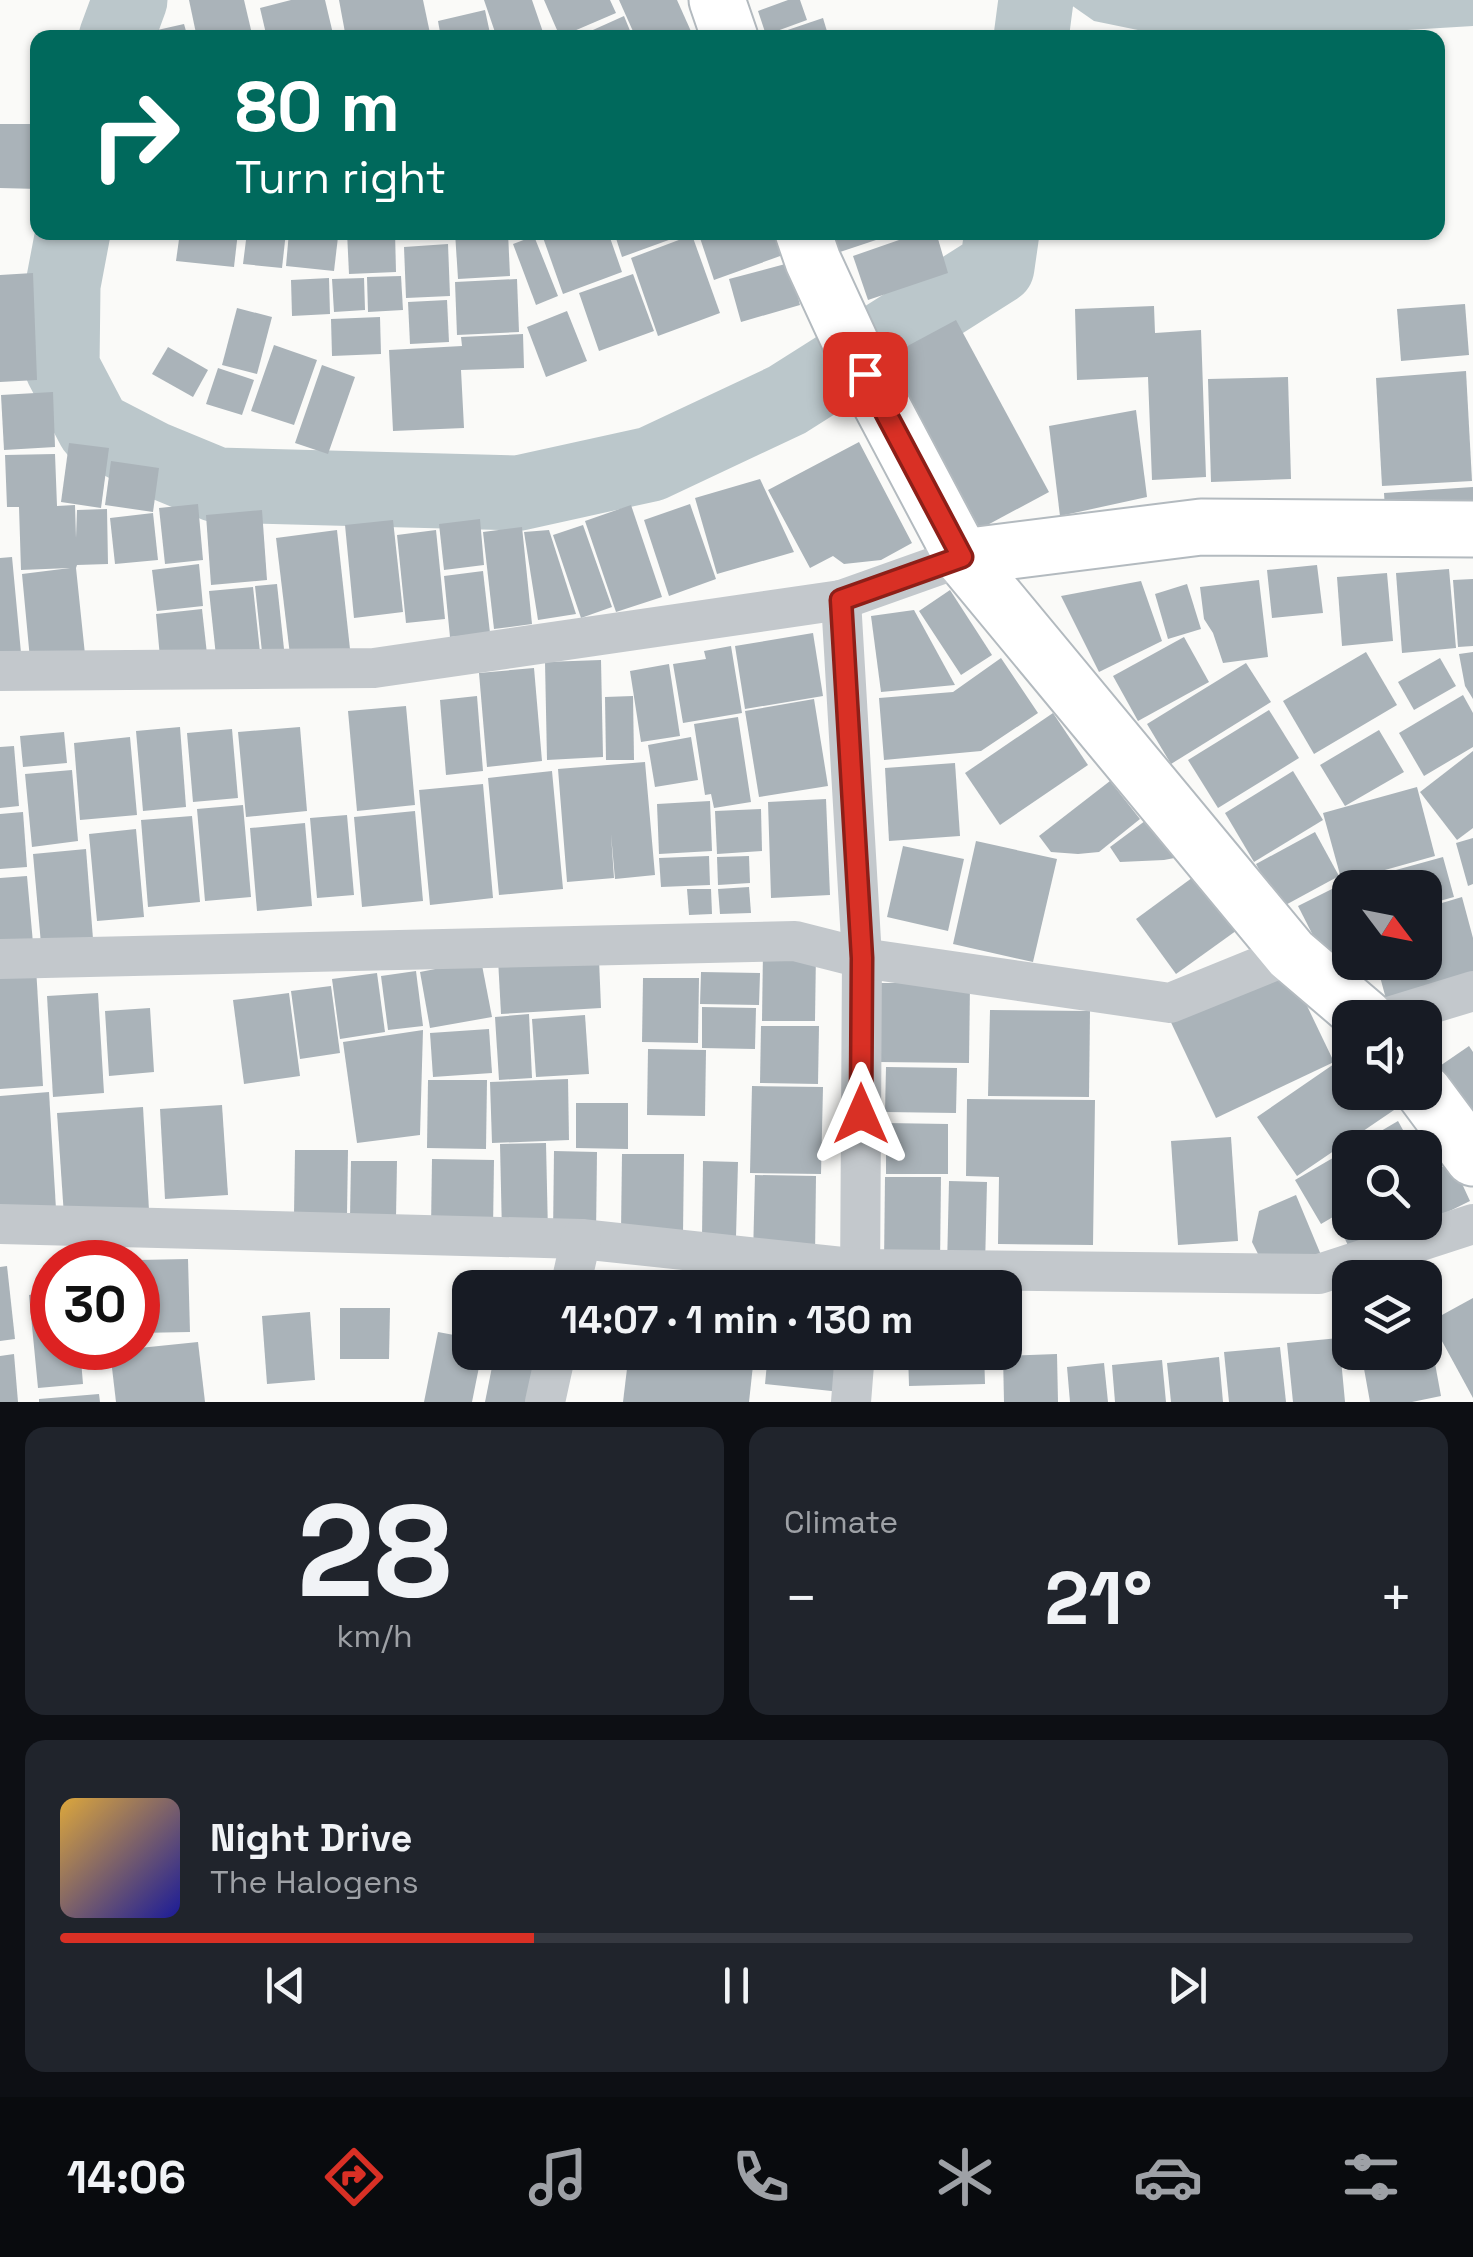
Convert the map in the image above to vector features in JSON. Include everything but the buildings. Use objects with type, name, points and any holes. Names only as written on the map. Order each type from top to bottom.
[{"type":"street","points":[[716,0],[727,30]]},
{"type":"street","points":[[808,247],[865,374],[962,557],[1290,954],[1345,1000]]},
{"type":"street","points":[[0,671],[374,668],[841,600],[962,557],[1201,527],[1473,529]]},
{"type":"street","points":[[841,600],[862,958],[860,1270]]},
{"type":"street","points":[[0,959],[796,941],[862,958],[1170,1003],[1290,954]]},
{"type":"street","points":[[1442,1001],[1473,991]]},
{"type":"street","points":[[1437,1110],[1473,1158]]},
{"type":"street","points":[[0,1224],[580,1239],[803,1270]]},
{"type":"street","points":[[1022,1277],[1319,1274],[1473,1224]]},
{"type":"street","points":[[574,1270],[580,1239]]},
{"type":"street","points":[[545,1402],[552,1370]]},
{"type":"street","points":[[851,1402],[854,1370]]},
{"type":"shaded area","points":[[1064,0],[1473,0],[1473,26],[1407,30],[1138,30],[1094,21]]},
{"type":"waterway","points":[[119,30],[130,0]]},
{"type":"waterway","points":[[1032,30],[1036,0]]},
{"type":"waterway","points":[[71,240],[63,285],[62,367],[94,428],[217,485],[519,493],[651,464],[787,400],[997,267],[1001,240]]},
{"type":"route","points":[[861,1114],[862,958],[841,600],[962,557],[865,374]]}]
